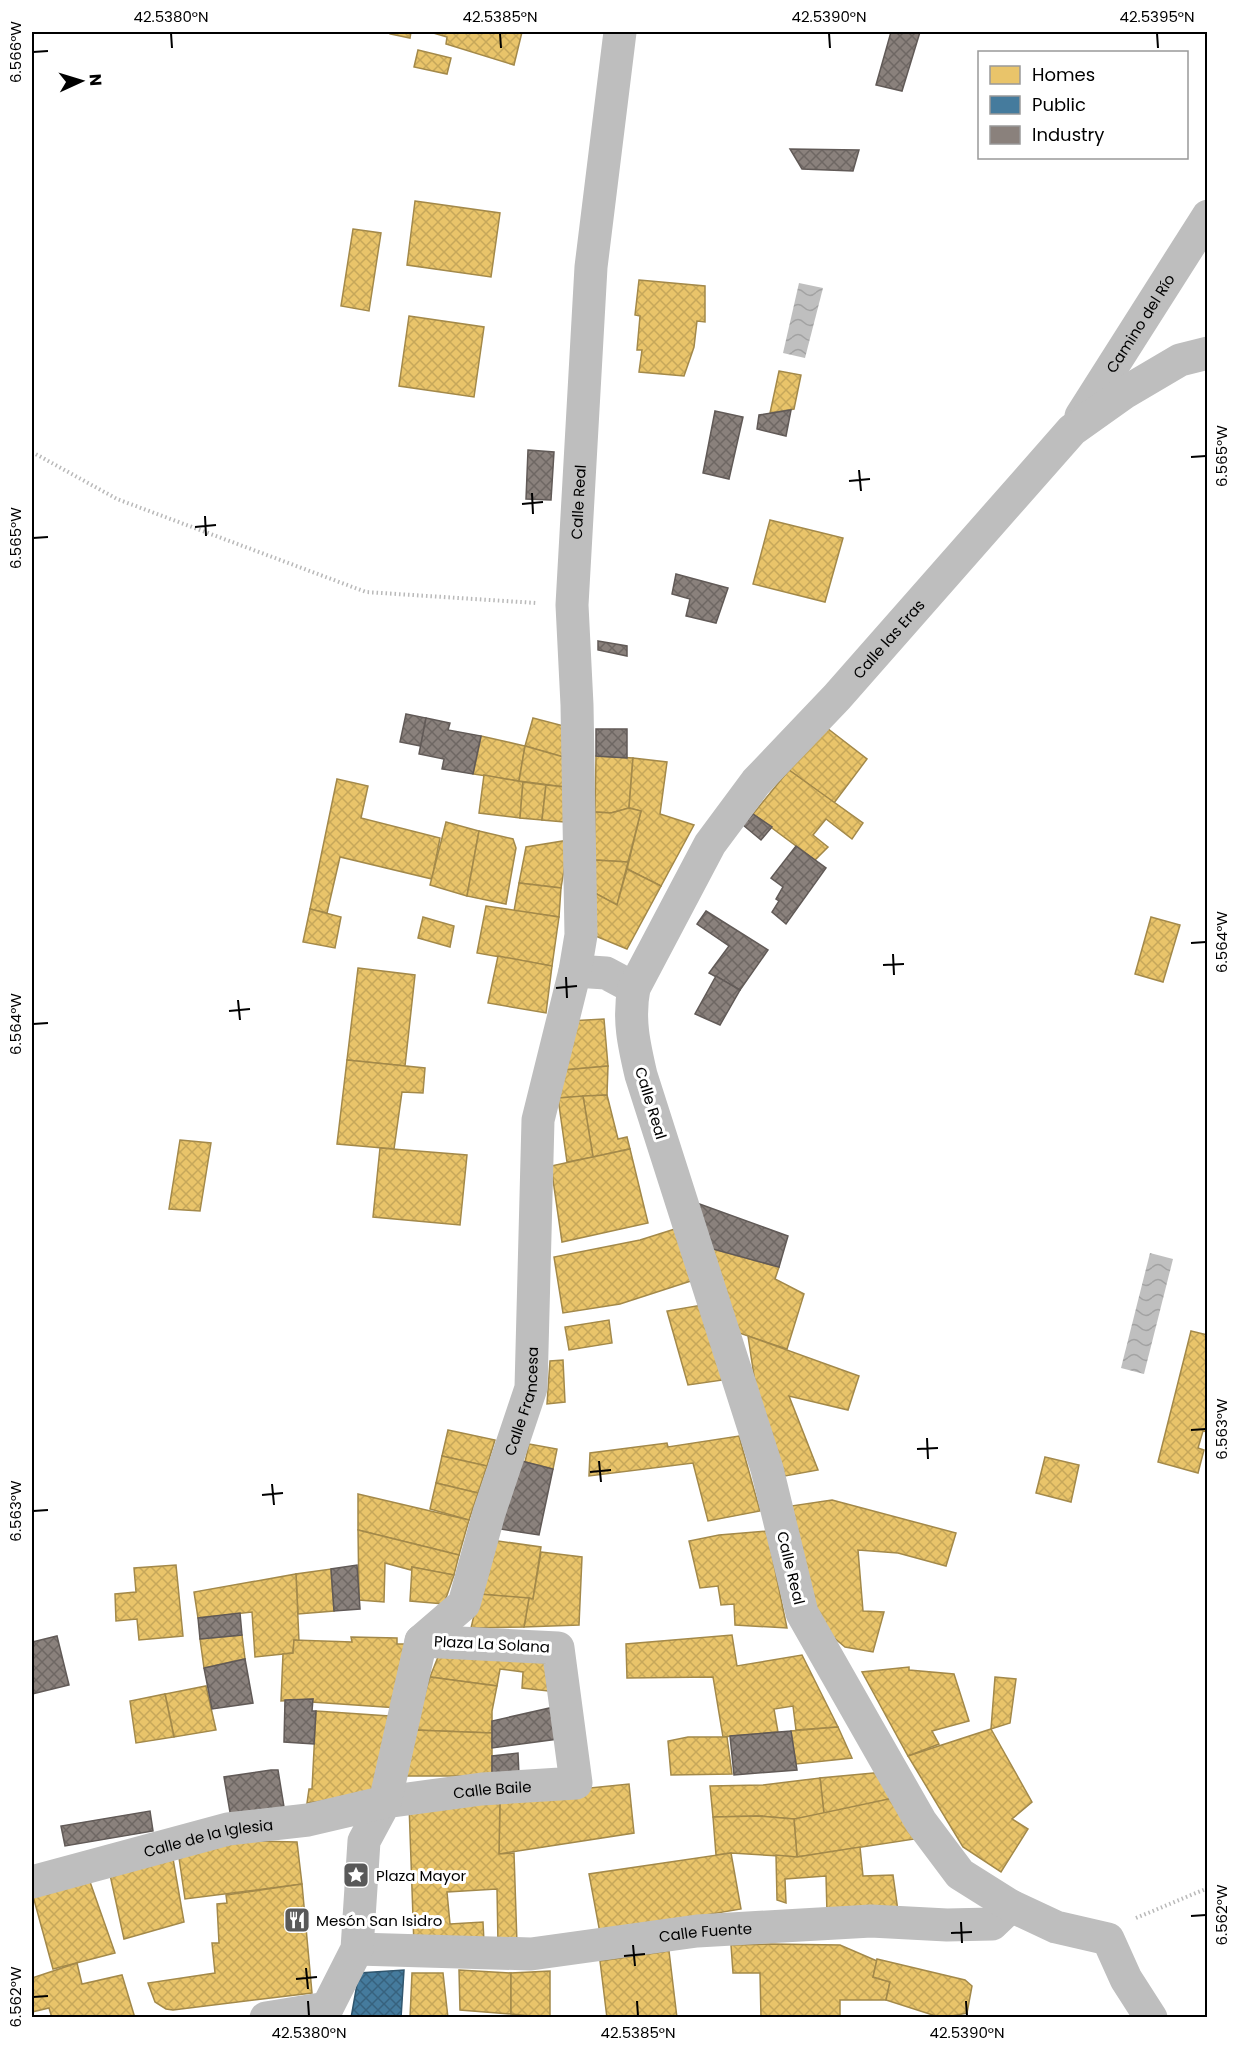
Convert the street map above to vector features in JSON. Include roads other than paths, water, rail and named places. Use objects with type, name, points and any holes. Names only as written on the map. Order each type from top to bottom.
[{"type":"street","name":"Calle Real","points":[[575,971],[581,934],[577,705],[572,605],[591,267],[620,32]]},
{"type":"street","name":"Camino del Río","points":[[1072,430],[1208,216]]},
{"type":"street","name":"Calle las Eras","points":[[634,988],[710,844],[756,782],[868,662],[1072,430],[1124,393],[1180,360],[1208,353]]},
{"type":"street","points":[[575,971],[606,973],[634,988]]},
{"type":"street","name":"Calle Francesa","points":[[421,1641],[464,1604],[489,1513],[531,1389],[538,1120],[575,971]]},
{"type":"street","name":"Calle Real","points":[[634,988],[631,1022],[641,1075],[767,1469],[802,1613],[921,1822],[960,1874],[1011,1906],[1056,1927],[1108,1939],[1126,1979],[1151,2018]]},
{"type":"street","points":[[266,2018],[325,2013],[357,1949],[364,1841],[385,1802],[421,1641]]},
{"type":"street","name":"Plaza La Solana","points":[[421,1641],[558,1648],[574,1760]]},
{"type":"street","name":"Calle Baile","points":[[385,1802],[482,1789],[576,1783],[574,1760]]},
{"type":"street","name":"Calle de la Iglesia","points":[[32,1882],[228,1829],[308,1820],[385,1802]]},
{"type":"street","name":"Calle Fuente","points":[[357,1949],[531,1954],[698,1931],[871,1921],[947,1925],[992,1924],[1011,1906]]},
{"type":"water","points":[[799,283],[823,288],[805,358],[783,353]]},
{"type":"water","points":[[1150,1253],[1173,1259],[1144,1374],[1121,1368]]},
{"type":"place","name":"Plaza Mayor","points":[[356,1875]]},
{"type":"place","name":"Mesón San Isidro","points":[[297,1920]]}]
